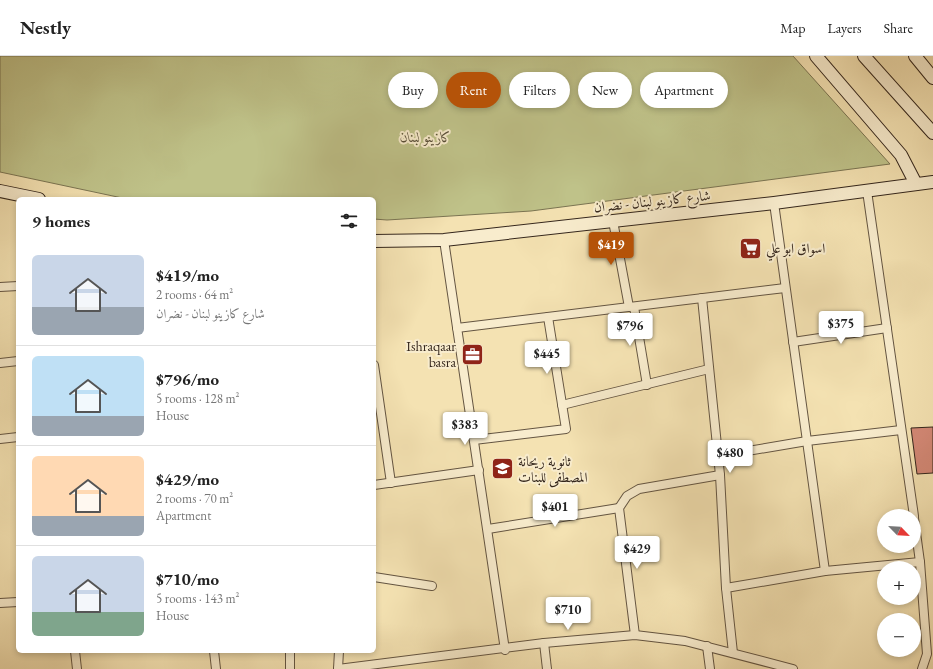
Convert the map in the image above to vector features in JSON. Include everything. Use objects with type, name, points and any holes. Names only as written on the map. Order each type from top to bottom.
[{"type":"street","points":[[816,56],[901,155],[916,184]]},
{"type":"street","points":[[864,56],[933,133]]},
{"type":"street","points":[[918,57],[933,78]]},
{"type":"street","name":"شارع كازينو لبنان - نضران","points":[[376,241],[444,240],[774,203],[933,182]]},
{"type":"street","points":[[867,190],[913,509]]},
{"type":"street","points":[[0,192],[23,197]]},
{"type":"street","points":[[774,203],[825,571]]},
{"type":"street","points":[[613,221],[647,385]]},
{"type":"street","points":[[444,240],[505,650]]},
{"type":"street","points":[[0,287],[16,286]]},
{"type":"street","points":[[457,328],[785,288]]},
{"type":"street","points":[[702,298],[720,475],[726,588],[733,653]]},
{"type":"street","points":[[474,440],[566,429],[548,317]]},
{"type":"street","points":[[793,342],[887,328]]},
{"type":"street","points":[[0,363],[16,361]]},
{"type":"street","points":[[562,405],[709,369]]},
{"type":"street","points":[[376,379],[391,483]]},
{"type":"street","points":[[718,456],[807,441],[901,430]]},
{"type":"street","points":[[0,439],[16,437]]},
{"type":"street","points":[[376,487],[479,470]]},
{"type":"street","points":[[635,635],[619,508],[627,496],[639,489],[720,475]]},
{"type":"street","points":[[488,530],[619,508]]},
{"type":"street","points":[[726,588],[825,571],[877,566]]},
{"type":"street","points":[[921,575],[927,654],[922,669]]},
{"type":"street","points":[[376,577],[432,586]]},
{"type":"street","points":[[0,603],[16,602]]},
{"type":"street","points":[[339,653],[338,669],[505,650],[544,644],[635,635],[658,637],[707,646],[793,669]]},
{"type":"street","points":[[544,644],[547,669]]},
{"type":"street","points":[[707,646],[710,669]]},
{"type":"street","points":[[75,653],[77,669]]},
{"type":"street","points":[[214,653],[216,669]]},
{"type":"street","points":[[290,653],[290,669]]},
{"type":"green space","name":"كازينو لبنان","points":[[0,56],[793,56],[890,164],[531,211],[387,220],[376,219],[376,197],[118,197],[0,172]]},
{"type":"building","points":[[933,427],[933,473],[917,474],[911,428]]},
{"type":"place","name":"اسواق ابو علي","points":[[750,248]]},
{"type":"place","name":"Ishraqaar basra","points":[[472,354]]},
{"type":"place","name":"ثانوية ريحانة المصطفى للبنات","points":[[502,469]]}]
